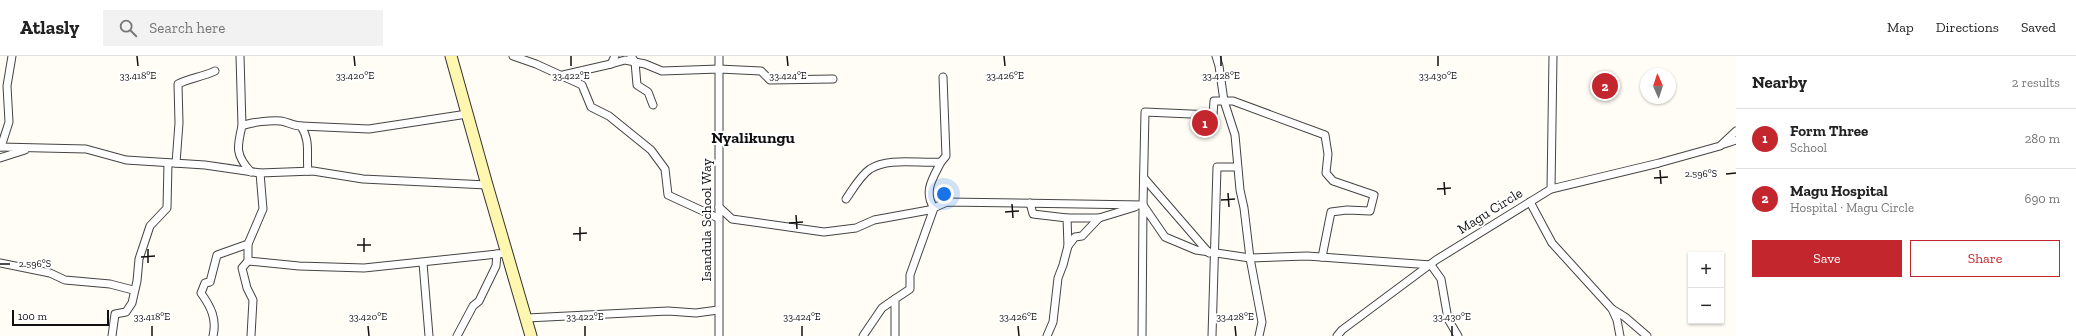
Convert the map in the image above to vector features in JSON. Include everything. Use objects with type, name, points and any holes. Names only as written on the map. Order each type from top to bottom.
[{"type":"main road","points":[[451,56],[487,186],[502,254],[527,318],[531,336]]},
{"type":"street","points":[[12,56],[7,86],[9,122],[0,147],[86,149],[126,160],[176,163],[260,173],[308,171],[363,179],[487,186]]},
{"type":"street","points":[[240,56],[242,126],[238,145],[239,155],[251,172]]},
{"type":"street","points":[[513,56],[563,75],[582,85],[591,107],[609,116],[651,150],[665,169],[668,194],[718,218]]},
{"type":"street","points":[[611,64],[615,56]]},
{"type":"street","name":"Isandula School Way","points":[[719,56],[719,336]]},
{"type":"street","points":[[1216,56],[1219,66],[1224,101],[1235,136],[1250,258],[1262,322],[1259,336]]},
{"type":"street","points":[[1551,189],[1553,56]]},
{"type":"street","points":[[563,75],[633,59],[662,71],[719,69],[761,71],[770,80],[833,78]]},
{"type":"street","points":[[633,59],[636,85],[648,92],[653,105]]},
{"type":"street","points":[[176,163],[179,123],[178,84],[188,79],[201,78],[215,71]]},
{"type":"street","points":[[934,208],[929,200],[928,187],[941,162],[946,156],[947,147],[943,77]]},
{"type":"street","points":[[1142,336],[1145,112],[1213,115],[1214,101],[1234,101],[1325,136],[1328,154],[1326,173],[1333,181],[1374,195],[1370,211],[1347,210],[1331,212],[1322,257]]},
{"type":"street","points":[[242,126],[251,122],[282,122],[292,126],[369,129],[467,114]]},
{"type":"street","points":[[300,126],[308,142],[308,171]]},
{"type":"street","points":[[1720,146],[1736,131]]},
{"type":"street","name":"Magu Circle","points":[[1337,336],[1342,330],[1431,264],[1551,189],[1658,163],[1720,146],[1736,140]]},
{"type":"street","points":[[0,158],[31,148]]},
{"type":"street","points":[[846,198],[856,183],[870,169],[886,163],[941,162]]},
{"type":"street","points":[[112,336],[114,314],[126,312],[132,303],[133,290],[137,281],[139,258],[150,226],[167,208],[168,163]]},
{"type":"street","points":[[1212,336],[1212,253],[1217,167],[1238,167]]},
{"type":"street","points":[[251,336],[253,300],[247,288],[242,268],[248,261],[248,244],[263,208],[260,173]]},
{"type":"street","points":[[1144,178],[1212,253]]},
{"type":"street","points":[[719,207],[732,218],[824,232],[856,228],[874,220],[934,208],[948,202],[1143,205]]},
{"type":"street","points":[[1530,202],[1552,243],[1612,309],[1625,317],[1647,336]]},
{"type":"street","points":[[1030,203],[1033,214],[1067,218],[1099,218],[1143,205]]},
{"type":"street","points":[[1143,205],[1165,236],[1196,250],[1250,258],[1322,257],[1431,264],[1441,279],[1448,319],[1458,336]]},
{"type":"street","points":[[864,336],[882,308],[910,289],[910,275],[934,208]]},
{"type":"street","points":[[1047,336],[1053,322],[1058,278],[1068,246],[1067,218]]},
{"type":"street","points":[[1068,246],[1075,237],[1082,236],[1099,218]]},
{"type":"street","points":[[213,336],[215,328],[212,308],[201,293],[205,283],[210,282],[216,255],[248,244]]},
{"type":"street","points":[[248,261],[299,266],[364,268],[502,254]]},
{"type":"street","points":[[457,336],[473,306],[478,301],[502,254]]},
{"type":"street","points":[[0,263],[50,273],[65,280],[110,284],[133,290]]},
{"type":"street","points":[[423,263],[429,336]]},
{"type":"street","points":[[895,299],[895,336]]},
{"type":"street","points":[[1612,309],[1617,320],[1620,336]]},
{"type":"street","points":[[527,318],[668,310],[696,312],[718,310]]},
{"type":"place","name":"Magu Hospital","points":[[1605,86]]},
{"type":"place","name":"Form Three","points":[[1205,123]]},
{"type":"district","name":"Nyalikungu","points":[[753,137]]}]
